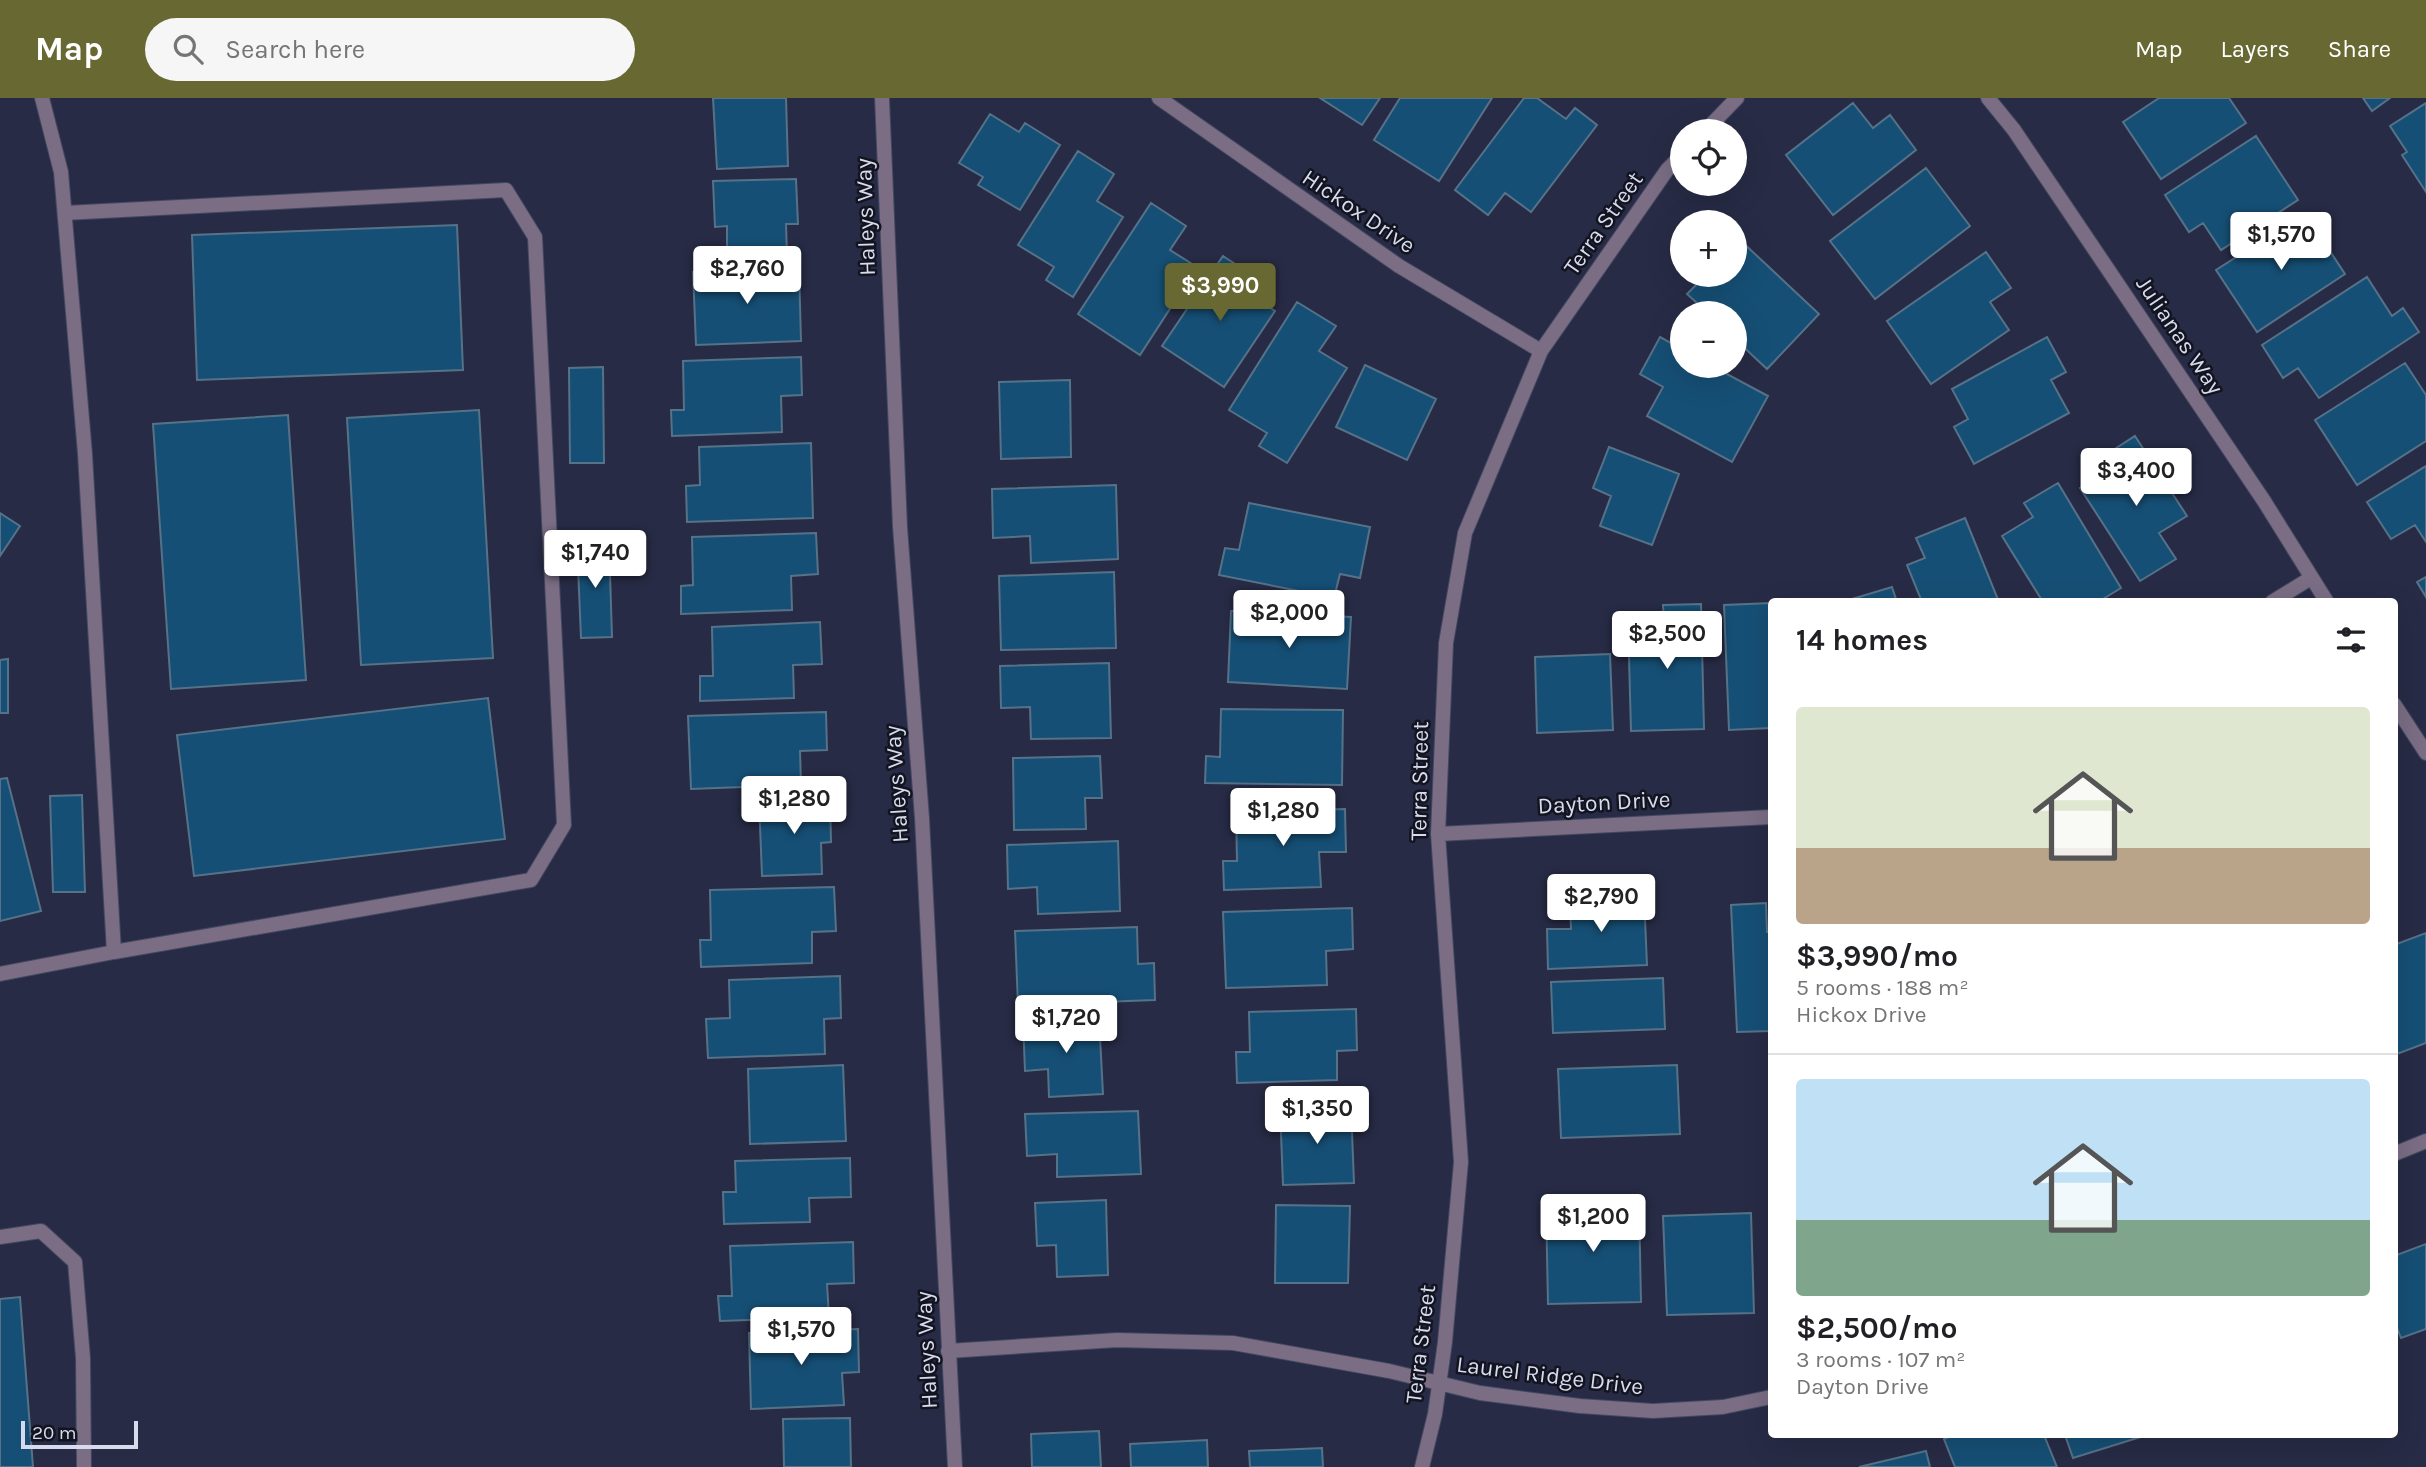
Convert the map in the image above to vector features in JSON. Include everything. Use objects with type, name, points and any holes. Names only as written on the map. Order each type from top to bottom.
[{"type":"street","points":[[43,98],[61,172],[65,213],[85,454],[114,952]]},
{"type":"street","name":"Haleys Way","points":[[883,98],[900,527],[922,818],[956,1467]]},
{"type":"street","name":"Hickox Drive","points":[[1159,98],[1399,266],[1541,351]]},
{"type":"street","points":[[1717,119],[1737,98]]},
{"type":"street","name":"Julianas Way","points":[[1989,98],[2014,130],[2264,501],[2324,598]]},
{"type":"street","name":"Terra Street","points":[[1422,1467],[1435,1414],[1445,1342],[1461,1162],[1438,834],[1446,643],[1465,533],[1541,351],[1670,167]]},
{"type":"street","points":[[0,974],[531,880],[564,825],[535,237],[506,190],[65,213]]},
{"type":"street","points":[[2278,598],[2311,578]]},
{"type":"street","points":[[2398,710],[2426,753]]},
{"type":"street","name":"Dayton Drive","points":[[1438,834],[1768,817]]},
{"type":"street","points":[[2398,1152],[2426,1141]]},
{"type":"street","points":[[0,1237],[41,1231],[75,1262],[83,1358],[84,1467]]},
{"type":"street","name":"Laurel Ridge Drive","points":[[948,1351],[1117,1340],[1233,1343],[1389,1371],[1439,1384],[1505,1396],[1580,1406],[1653,1411],[1723,1407],[1768,1398]]},
{"type":"building","points":[[713,98],[786,98],[788,166],[717,169]]},
{"type":"building","points":[[1320,98],[1380,98],[1362,125]]},
{"type":"building","points":[[1400,98],[1492,98],[1439,181],[1374,140]]},
{"type":"building","points":[[1524,98],[1537,98],[1566,119],[1575,108],[1597,125],[1531,212],[1505,193],[1488,215],[1455,190]]},
{"type":"building","points":[[2159,98],[2229,98],[2246,123],[2161,179],[2123,122]]},
{"type":"building","points":[[2363,98],[2390,98],[2372,111]]},
{"type":"building","points":[[1853,103],[1873,128],[1890,115],[1916,150],[1833,215],[1786,155]]},
{"type":"building","points":[[2426,103],[2426,192],[2402,155],[2407,152],[2390,126]]},
{"type":"building","points":[[990,114],[1019,132],[1025,123],[1060,145],[1020,210],[978,185],[983,177],[959,163]]},
{"type":"building","points":[[2256,136],[2298,200],[2221,250],[2203,223],[2189,232],[2165,195]]},
{"type":"building","points":[[1078,151],[1114,174],[1097,201],[1123,217],[1073,297],[1046,280],[1054,267],[1018,245]]},
{"type":"building","points":[[1926,168],[1970,226],[1875,299],[1830,241]]},
{"type":"building","points":[[796,179],[798,224],[786,224],[787,256],[727,257],[727,226],[715,227],[713,181]]},
{"type":"building","points":[[1151,203],[1186,226],[1170,250],[1197,267],[1140,355],[1078,314]]},
{"type":"building","points":[[2305,213],[2345,274],[2257,332],[2216,270]]},
{"type":"building","points":[[457,225],[463,370],[197,380],[192,235]]},
{"type":"building","points":[[1747,246],[1819,314],[1767,369],[1747,350],[1747,301],[1695,301],[1687,294],[1694,287],[1747,287]]},
{"type":"building","points":[[1986,252],[2011,288],[1990,302],[2009,330],[1931,384],[1887,321]]},
{"type":"building","points":[[1223,256],[1258,279],[1248,293],[1275,311],[1224,387],[1162,346]]},
{"type":"building","points":[[799,268],[801,341],[696,345],[693,272]]},
{"type":"building","points":[[2367,277],[2392,316],[2403,308],[2419,332],[2319,398],[2298,368],[2283,378],[2262,345]]},
{"type":"building","points":[[1297,302],[1336,326],[1319,351],[1347,368],[1287,463],[1259,446],[1267,433],[1229,410]]},
{"type":"building","points":[[1660,337],[1670,342],[1670,378],[1734,378],[1768,396],[1732,462],[1647,416],[1663,387],[1640,374]]},
{"type":"building","points":[[2047,337],[2066,372],[2051,380],[2069,413],[1974,464],[1954,427],[1968,419],[1952,389]]},
{"type":"building","points":[[801,357],[802,395],[781,396],[782,432],[672,436],[671,410],[684,410],[683,361]]},
{"type":"building","points":[[2405,363],[2426,395],[2426,441],[2357,485],[2315,420]]},
{"type":"building","points":[[1365,365],[1436,399],[1407,460],[1336,427]]},
{"type":"building","points":[[603,367],[604,463],[570,463],[569,368]]},
{"type":"building","points":[[1070,380],[1071,457],[1001,459],[999,382]]},
{"type":"building","points":[[479,410],[493,658],[361,665],[347,418]]},
{"type":"building","points":[[288,415],[306,680],[171,689],[153,424]]},
{"type":"building","points":[[2135,436],[2187,516],[2159,533],[2176,559],[2140,581],[2080,488],[2118,465],[2110,452]]},
{"type":"building","points":[[811,443],[813,518],[687,522],[686,486],[700,485],[699,447]]},
{"type":"building","points":[[1609,447],[1679,474],[1652,545],[1600,526],[1611,496],[1593,488]]},
{"type":"building","points":[[2426,466],[2426,542],[2415,525],[2391,539],[2367,502]]},
{"type":"building","points":[[2058,483],[2121,588],[2105,598],[2041,598],[2002,536],[2033,517],[2024,503]]},
{"type":"building","points":[[1116,485],[1118,559],[1031,563],[1030,536],[993,538],[992,489]]},
{"type":"building","points":[[1249,503],[1370,527],[1360,578],[1340,574],[1334,598],[1219,575],[1225,548],[1239,550]]},
{"type":"building","points":[[0,513],[20,526],[0,556]]},
{"type":"building","points":[[1965,518],[1997,598],[1920,598],[1907,565],[1925,558],[1916,538]]},
{"type":"building","points":[[816,533],[818,574],[791,576],[792,610],[681,614],[681,586],[693,585],[692,537]]},
{"type":"building","points":[[609,542],[612,637],[581,638],[577,543]]},
{"type":"building","points":[[1114,572],[1116,648],[1001,650],[999,576]]},
{"type":"building","points":[[2426,577],[2426,597],[2417,582]]},
{"type":"building","points":[[1892,587],[1896,598],[1855,598]]},
{"type":"building","points":[[1768,603],[1768,728],[1729,730],[1724,605]]},
{"type":"building","points":[[1701,604],[1704,729],[1631,731],[1628,621],[1664,620],[1663,605]]},
{"type":"building","points":[[1231,611],[1351,617],[1347,689],[1228,682]]},
{"type":"building","points":[[820,622],[822,664],[793,665],[794,698],[700,701],[700,676],[713,676],[712,627]]},
{"type":"building","points":[[1610,654],[1613,730],[1537,733],[1535,657]]},
{"type":"building","points":[[8,659],[8,713],[0,713],[0,660]]},
{"type":"building","points":[[1109,663],[1111,738],[1031,739],[1030,707],[1001,708],[1000,666]]},
{"type":"building","points":[[488,698],[505,839],[194,876],[177,735]]},
{"type":"building","points":[[1221,709],[1343,710],[1342,785],[1205,783],[1206,756],[1220,757]]},
{"type":"building","points":[[826,712],[827,750],[800,751],[801,785],[691,789],[688,716]]},
{"type":"building","points":[[1100,756],[1102,798],[1085,798],[1086,829],[1014,830],[1013,758]]},
{"type":"building","points":[[7,778],[41,911],[0,921],[0,779]]},
{"type":"building","points":[[82,795],[85,892],[53,892],[50,796]]},
{"type":"building","points":[[830,798],[831,842],[821,843],[822,874],[762,876],[759,801]]},
{"type":"building","points":[[1345,809],[1346,852],[1319,852],[1321,887],[1224,890],[1223,861],[1237,861],[1236,812]]},
{"type":"building","points":[[1118,841],[1120,911],[1038,914],[1037,887],[1008,889],[1007,845]]},
{"type":"building","points":[[834,887],[836,931],[812,932],[812,963],[701,967],[700,940],[711,940],[710,890]]},
{"type":"building","points":[[1644,895],[1647,965],[1548,969],[1547,929],[1571,929],[1570,898]]},
{"type":"building","points":[[1766,903],[1768,1031],[1737,1032],[1731,905]]},
{"type":"building","points":[[1352,908],[1353,949],[1326,951],[1327,985],[1226,988],[1223,912]]},
{"type":"building","points":[[1137,927],[1138,964],[1154,963],[1155,1000],[1018,1005],[1015,931]]},
{"type":"building","points":[[2426,933],[2426,1043],[2398,1054],[2398,944]]},
{"type":"building","points":[[840,976],[841,1018],[824,1019],[825,1054],[708,1058],[706,1019],[730,1018],[729,980]]},
{"type":"building","points":[[1663,978],[1665,1029],[1553,1033],[1551,982]]},
{"type":"building","points":[[1356,1009],[1357,1050],[1337,1051],[1337,1080],[1237,1083],[1236,1052],[1250,1052],[1249,1012]]},
{"type":"building","points":[[1099,1018],[1103,1094],[1049,1097],[1048,1069],[1025,1071],[1023,1021]]},
{"type":"building","points":[[843,1065],[846,1141],[750,1144],[748,1069]]},
{"type":"building","points":[[1677,1065],[1680,1134],[1561,1138],[1558,1069]]},
{"type":"building","points":[[1351,1106],[1354,1183],[1283,1185],[1280,1108]]},
{"type":"building","points":[[1138,1111],[1141,1174],[1057,1177],[1057,1154],[1027,1156],[1025,1114]]},
{"type":"building","points":[[850,1158],[851,1197],[809,1198],[810,1222],[724,1224],[723,1192],[736,1192],[735,1161]]},
{"type":"building","points":[[1106,1200],[1108,1275],[1057,1277],[1056,1245],[1037,1246],[1035,1203]]},
{"type":"building","points":[[1639,1204],[1641,1302],[1548,1304],[1546,1206]]},
{"type":"building","points":[[1276,1205],[1350,1206],[1348,1283],[1275,1283]]},
{"type":"building","points":[[1751,1213],[1754,1313],[1667,1315],[1663,1216]]},
{"type":"building","points":[[853,1242],[854,1283],[827,1284],[829,1317],[720,1321],[718,1296],[732,1296],[730,1246]]},
{"type":"building","points":[[2426,1244],[2426,1329],[2401,1338],[2398,1330],[2398,1254]]},
{"type":"building","points":[[20,1297],[33,1467],[0,1467],[0,1299]]},
{"type":"building","points":[[858,1329],[859,1372],[842,1373],[844,1405],[751,1409],[749,1333]]},
{"type":"building","points":[[850,1418],[851,1467],[784,1467],[783,1419]]},
{"type":"building","points":[[1099,1431],[1101,1467],[1032,1467],[1031,1434]]},
{"type":"building","points":[[2045,1438],[2057,1467],[1955,1467],[1944,1439]]},
{"type":"building","points":[[2066,1438],[2137,1438],[2073,1458]]},
{"type":"building","points":[[1207,1440],[1208,1467],[1131,1467],[1130,1444]]},
{"type":"building","points":[[1322,1448],[1323,1467],[1250,1467],[1249,1451]]},
{"type":"building","points":[[1926,1451],[1930,1467],[1859,1467]]}]
